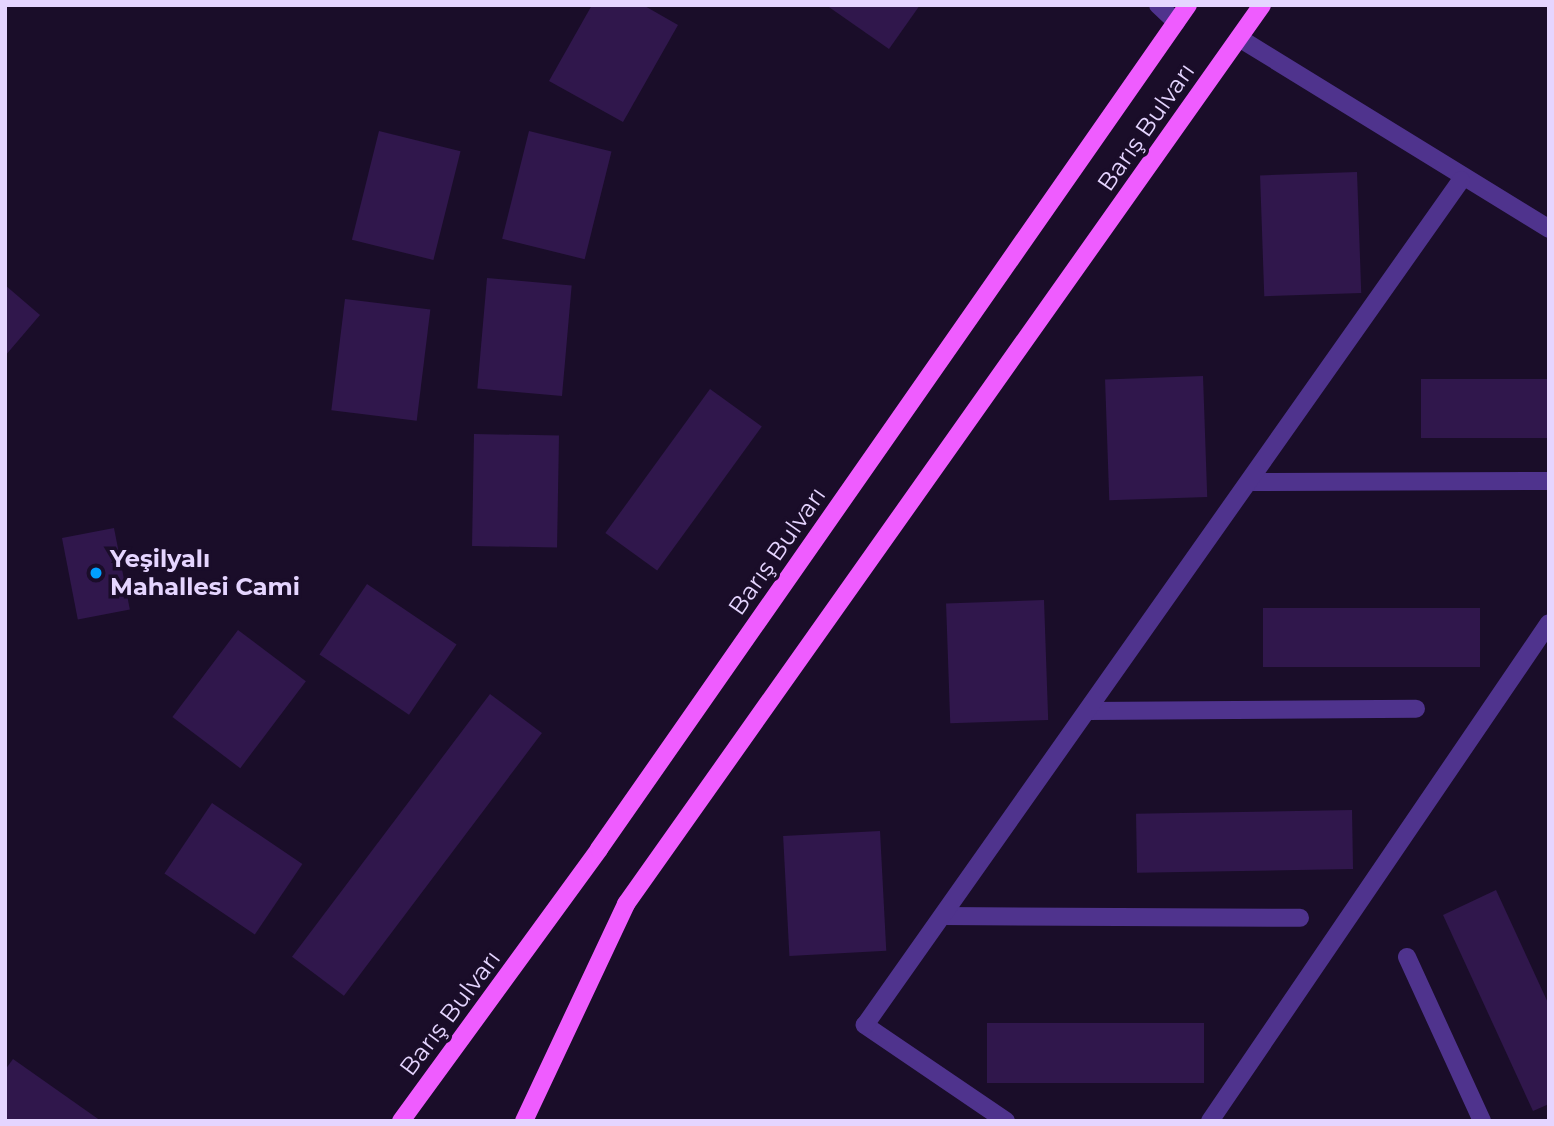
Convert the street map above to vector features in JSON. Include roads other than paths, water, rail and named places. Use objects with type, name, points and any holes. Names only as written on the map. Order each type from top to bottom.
[{"type":"main road","name":"Barış Bulvarı","points":[[401,1121],[599,849],[1188,5]]},
{"type":"main road","name":"Barış Bulvarı","points":[[524,1121],[626,905],[1262,5]]},
{"type":"street","points":[[1158,5],[1176,22]]},
{"type":"street","points":[[1239,38],[1461,180],[1549,229]]},
{"type":"street","points":[[1006,1121],[865,1025],[1253,482],[1461,180]]},
{"type":"street","points":[[1253,482],[1549,481]]},
{"type":"street","points":[[1210,1121],[1549,623]]},
{"type":"street","points":[[1089,711],[1416,709]]},
{"type":"street","points":[[943,916],[1300,918]]},
{"type":"street","points":[[1407,957],[1482,1121]]},
{"type":"place","name":"Yeşilyalı Mahallesi Cami","points":[[96,573]]}]
